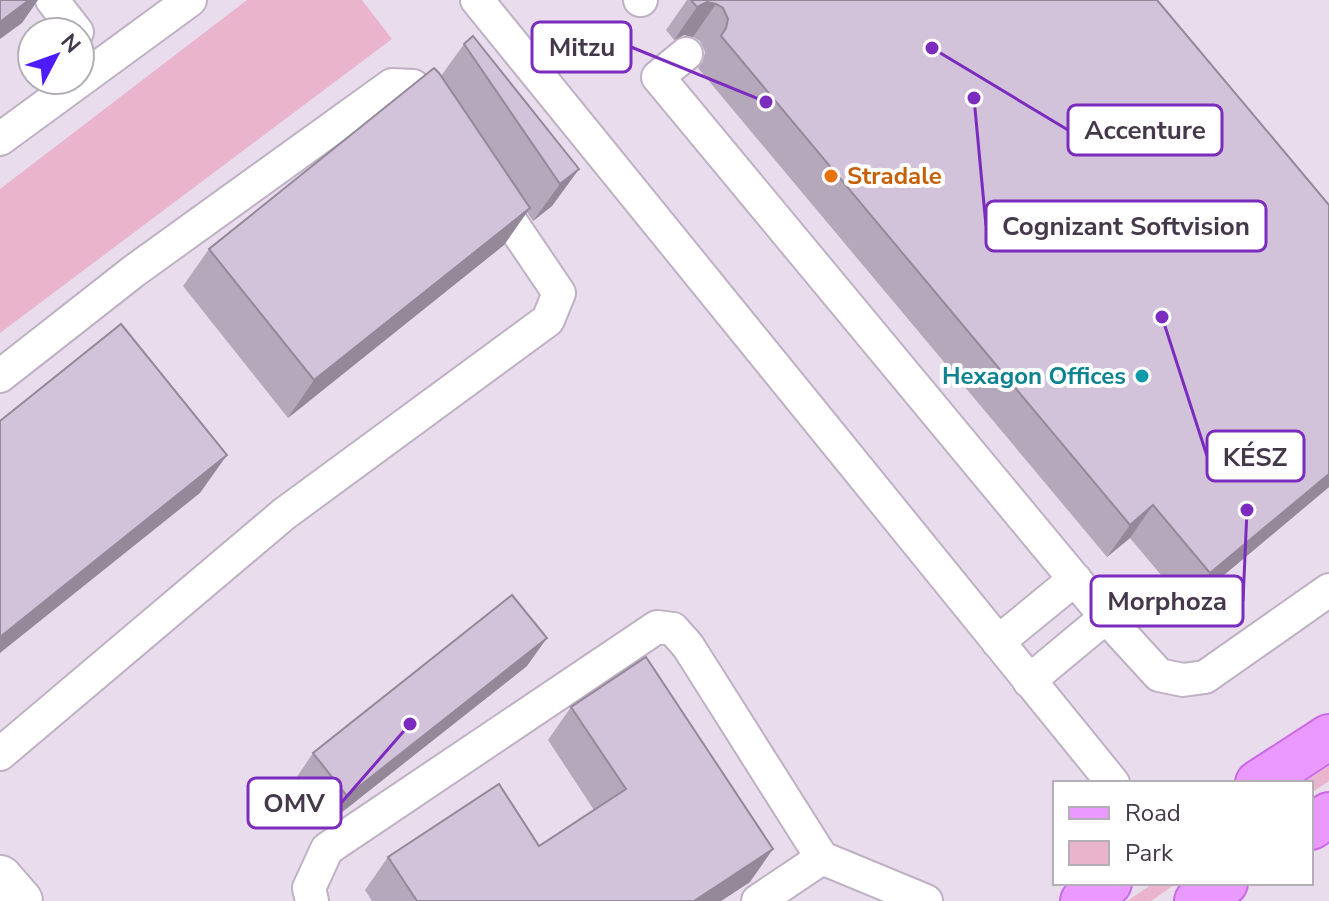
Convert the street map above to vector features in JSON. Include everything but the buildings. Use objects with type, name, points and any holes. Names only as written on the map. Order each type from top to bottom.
[{"type":"main road","points":[[1261,781],[1329,737]]},
{"type":"main road","points":[[1083,901],[1106,885]]},
{"type":"main road","points":[[1197,901],[1222,885]]},
{"type":"street","points":[[0,878],[20,901]]},
{"type":"lane","points":[[52,0],[65,16]]},
{"type":"lane","points":[[0,139],[190,0]]},
{"type":"lane","points":[[477,0],[1111,781]]},
{"type":"lane","points":[[686,54],[658,77],[1106,617],[1159,675],[1183,680],[1205,677],[1329,590]]},
{"type":"lane","points":[[96,55],[104,65]]},
{"type":"lane","points":[[0,376],[134,271],[392,85],[413,86],[427,98],[453,137]]},
{"type":"lane","points":[[0,754],[284,514],[548,320],[559,293],[480,176]]},
{"type":"lane","points":[[998,642],[1075,579]]},
{"type":"lane","points":[[1029,681],[1106,617]]},
{"type":"lane","points":[[312,901],[309,888],[327,849],[657,627],[673,629],[688,646],[822,858],[926,901]]},
{"type":"lane","points":[[758,901],[822,858]]},
{"type":"shaded area","points":[[0,0],[1329,0],[1329,901],[0,901]]},
{"type":"green space","points":[[247,0],[362,0],[392,39],[0,333],[0,189]]},
{"type":"green space","points":[[1329,766],[1329,781],[1313,792],[1313,781],[1305,781]]},
{"type":"green space","points":[[1151,885],[1174,885],[1151,901],[1127,901]]},
{"type":"place","name":"Accenture","points":[[932,48]]},
{"type":"place","name":"Cognizant Softvision","points":[[974,98]]},
{"type":"place","name":"Mitzu","points":[[766,102]]},
{"type":"place","name":"Stradale","points":[[831,176]]},
{"type":"place","name":"KÉSZ","points":[[1162,317]]},
{"type":"place","name":"Hexagon Offices","points":[[1142,376]]},
{"type":"place","name":"Morphoza","points":[[1247,510]]},
{"type":"place","name":"OMV","points":[[410,724]]}]
